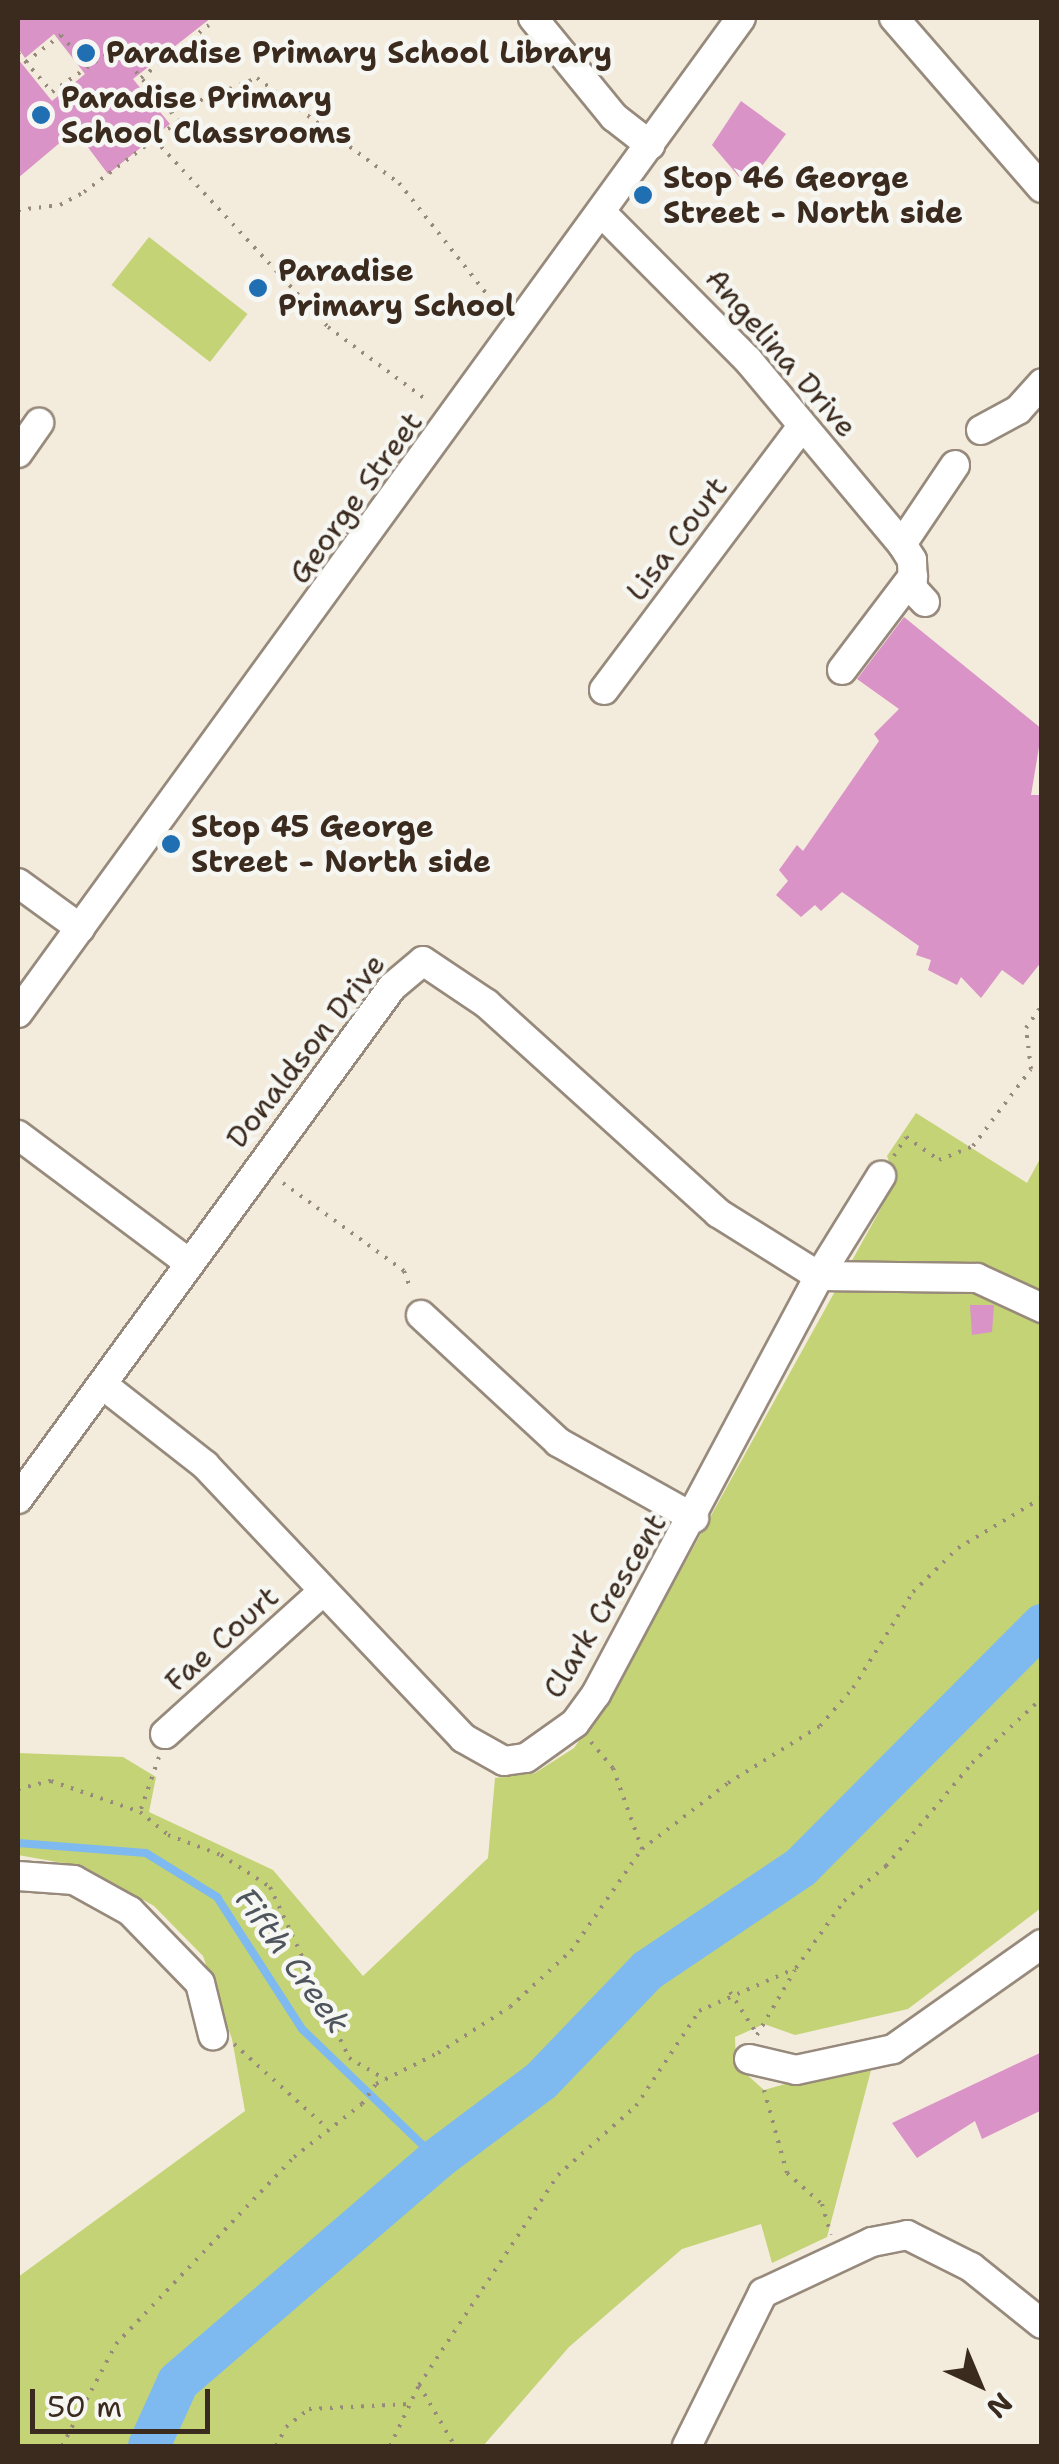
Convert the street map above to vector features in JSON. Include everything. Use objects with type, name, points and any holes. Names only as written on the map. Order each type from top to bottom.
[{"type":"street","points":[[533,18],[614,117],[650,145]]},
{"type":"street","name":"George Street","points":[[18,1014],[741,18]]},
{"type":"street","points":[[894,18],[1042,188]]},
{"type":"street","name":"Angelina Drive","points":[[602,213],[702,309],[902,544]]},
{"type":"street","points":[[981,430],[1018,410],[1042,383]]},
{"type":"street","points":[[18,453],[39,424]]},
{"type":"street","name":"Lisa Court","points":[[604,690],[802,426]]},
{"type":"street","points":[[925,602],[912,590],[902,544],[955,466]]},
{"type":"street","points":[[842,670],[912,576]]},
{"type":"street","points":[[18,884],[80,928]]},
{"type":"street","name":"Donaldson Drive","points":[[18,1499],[392,987],[422,962],[472,992],[718,1212],[819,1276]]},
{"type":"street","points":[[18,1135],[188,1262]]},
{"type":"street","name":"Clark Crescent","points":[[103,1385],[205,1465],[436,1713],[484,1754],[526,1758],[575,1722],[694,1518],[819,1276],[881,1176]]},
{"type":"street","points":[[819,1276],[977,1278],[1042,1308]]},
{"type":"street","points":[[421,1315],[558,1442],[694,1518]]},
{"type":"street","name":"Fae Court","points":[[166,1732],[322,1592]]},
{"type":"street","points":[[18,1876],[74,1880],[130,1910],[200,1982],[212,2031]]},
{"type":"street","points":[[753,2046],[796,2070],[893,2048],[1042,1944]]},
{"type":"street","points":[[686,2446],[763,2293],[838,2258],[907,2236],[971,2268],[1042,2324]]},
{"type":"path","points":[[141,78],[209,25]]},
{"type":"path","points":[[26,62],[61,34],[85,64]]},
{"type":"path","points":[[18,53],[52,92],[85,64],[116,48],[179,121],[60,204],[18,210]]},
{"type":"path","points":[[171,112],[258,78],[398,182],[493,302]]},
{"type":"path","points":[[154,139],[328,327],[424,398]]},
{"type":"path","points":[[881,1176],[906,1138],[939,1160],[973,1146],[1031,1069],[1026,1028],[1042,1006]]},
{"type":"path","points":[[1031,1069],[1042,1074]]},
{"type":"path","points":[[259,1165],[404,1272],[421,1315]]},
{"type":"path","points":[[62,2446],[116,2344],[180,2270],[326,2128],[362,2104],[376,2084],[438,2054],[522,1996],[571,1951],[642,1850],[728,1783],[820,1726],[853,1688],[913,1592],[958,1548],[1042,1498]]},
{"type":"path","points":[[753,2046],[796,1968],[844,1901],[886,1866],[972,1763],[1042,1698]]},
{"type":"path","points":[[575,1722],[613,1768],[642,1850]]},
{"type":"path","points":[[140,1812],[166,1732]]},
{"type":"path","points":[[18,1789],[51,1781],[140,1812],[168,1835],[221,1855],[270,1887],[350,2058],[385,2079]]},
{"type":"path","points":[[390,2446],[419,2385],[558,2175],[636,2106],[699,2011],[730,1992],[796,1968]]},
{"type":"path","points":[[730,1992],[773,2108],[787,2173],[822,2204],[838,2258]]},
{"type":"path","points":[[212,2031],[272,2072],[326,2128]]},
{"type":"path","points":[[419,2385],[456,2446]]},
{"type":"path","points":[[276,2446],[286,2427],[308,2409],[410,2404]]},
{"type":"green space","points":[[149,237],[248,314],[210,362],[111,285]]},
{"type":"green space","points":[[916,1113],[1027,1183],[1041,1157],[1041,1908],[908,2009],[795,2035],[764,2024],[735,2037],[736,2065],[764,2090],[874,2059],[827,2237],[772,2263],[761,2224],[682,2249],[569,2347],[483,2446],[18,2446],[18,2277],[245,2111],[232,2039],[203,1956],[154,1906],[85,1867],[18,1855],[18,1753],[123,1757],[156,1777],[149,1812],[273,1870],[363,1976],[488,1858],[495,1778],[535,1773],[574,1748],[614,1691],[896,1181],[887,1156]]},
{"type":"building","points":[[18,18],[211,18],[133,79],[170,124],[108,174],[75,130],[18,178],[18,59],[52,101],[85,74],[54,34],[25,58],[18,48]]},
{"type":"building","points":[[741,101],[786,134],[747,186],[712,145]]},
{"type":"building","points":[[904,617],[1042,729],[1031,795],[1042,795],[1042,961],[1023,985],[1002,970],[981,998],[961,977],[957,985],[928,970],[931,960],[916,955],[919,946],[842,892],[821,911],[815,905],[801,917],[776,895],[788,881],[779,870],[797,845],[803,851],[879,741],[874,734],[899,709],[857,679]]},
{"type":"building","points":[[970,1305],[994,1305],[992,1332],[972,1335]]},
{"type":"building","points":[[1042,2052],[1042,2110],[982,2139],[975,2121],[917,2158],[892,2123]]},
{"type":"waterway","points":[[149,2446],[178,2382],[437,2159],[541,2081],[648,1970],[801,1867],[1042,1625]]},
{"type":"waterway","name":"Fifth Creek","points":[[18,1843],[146,1853],[217,1897],[302,2029],[437,2159]]},
{"type":"place","name":"Paradise Primary School Library","points":[[86,53]]},
{"type":"place","name":"Paradise Primary School Classrooms","points":[[41,115]]},
{"type":"place","name":"Stop 46 George Street - North side","points":[[643,195]]},
{"type":"place","name":"Paradise Primary School","points":[[258,288]]},
{"type":"place","name":"Stop 45 George Street - North side","points":[[171,844]]}]
